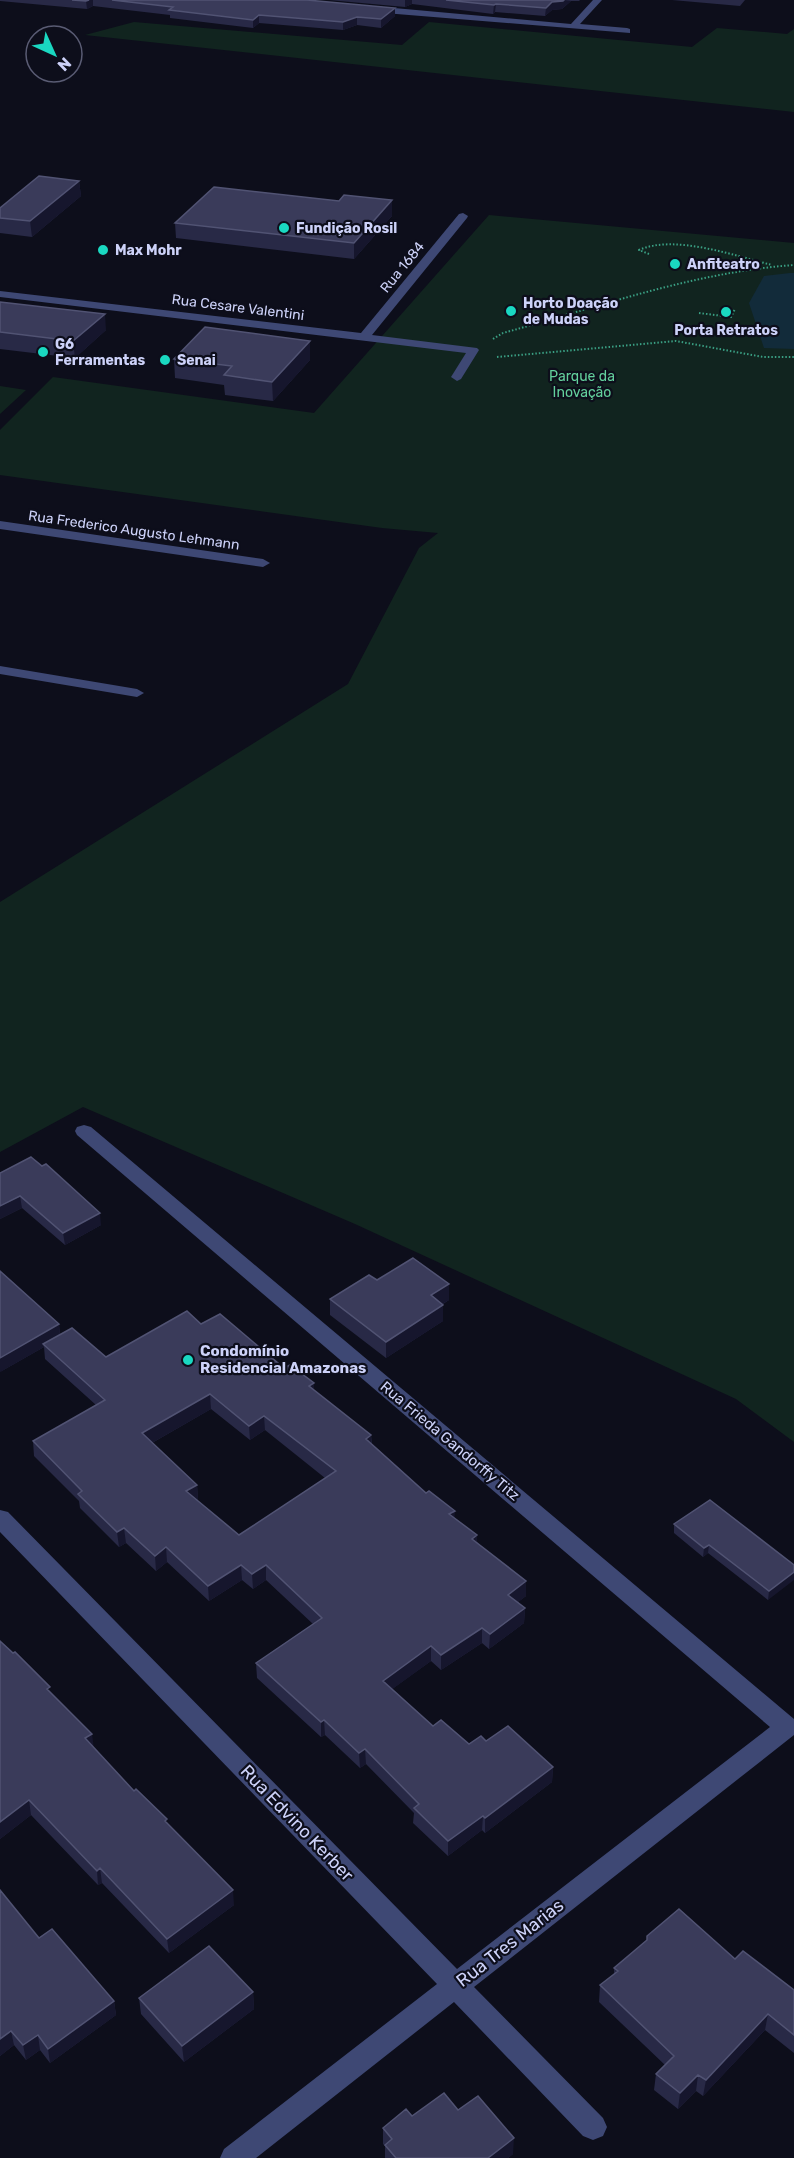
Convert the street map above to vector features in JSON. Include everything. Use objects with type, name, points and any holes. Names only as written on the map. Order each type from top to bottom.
[{"type":"street","points":[[574,26],[598,0]]},
{"type":"street","points":[[357,8],[627,31]]},
{"type":"street","name":"Rua 1684","points":[[364,338],[463,216]]},
{"type":"street","name":"Rua Cesare Valentini","points":[[0,294],[471,353]]},
{"type":"street","points":[[457,377],[471,353]]},
{"type":"street","name":"Rua Frederico Augusto Lehmann","points":[[0,525],[263,563]]},
{"type":"street","points":[[0,670],[137,693]]},
{"type":"street","name":"Rua Frieda Gandorffy Titz","points":[[84,1131],[787,1727]]},
{"type":"street","name":"Rua Edvino Kerber","points":[[0,1518],[593,2127]]},
{"type":"street","name":"Rua Tres Marias","points":[[234,2158],[787,1727]]},
{"type":"path","points":[[649,254],[639,250],[655,244],[678,245],[776,266]]},
{"type":"path","points":[[471,353],[503,333],[644,294],[753,268],[794,266]]},
{"type":"path","points":[[699,313],[731,316],[735,309]]},
{"type":"path","points":[[471,353],[492,358],[676,341],[762,357],[794,357]]},
{"type":"green space","points":[[134,22],[402,45],[429,22],[692,47],[717,28],[787,34],[794,29],[794,112],[85,35]]},
{"type":"green space","name":"Parque da Inovação","points":[[489,215],[794,243],[794,1442],[736,1399],[355,1224],[83,1107],[0,1152],[0,902],[348,684],[419,548],[438,533],[382,528],[0,475],[0,430],[53,377],[314,413]]},
{"type":"green space","points":[[0,386],[26,390],[0,414]]},
{"type":"water","points":[[794,273],[794,349],[764,348],[749,303],[764,276]]},
{"type":"building","points":[[112,0],[307,0],[395,8],[381,19],[357,17],[343,22],[259,15],[253,20],[169,10],[173,7]]},
{"type":"building","points":[[446,0],[564,0],[552,2],[546,8]]},
{"type":"building","points":[[39,176],[79,181],[30,221],[0,218],[0,208]]},
{"type":"building","points":[[214,187],[339,201],[344,195],[392,200],[354,243],[175,223]]},
{"type":"building","points":[[0,302],[105,314],[73,341],[0,332]]},
{"type":"building","points":[[205,327],[310,341],[272,382],[224,375],[232,366],[174,359]]},
{"type":"building","points":[[31,1157],[42,1166],[46,1164],[100,1213],[63,1233],[20,1196],[0,1206],[0,1173]]},
{"type":"building","points":[[413,1258],[449,1284],[431,1295],[443,1305],[386,1342],[330,1299],[369,1275],[377,1280]]},
{"type":"building","points":[[0,1271],[59,1324],[0,1358]]},
{"type":"building","points":[[187,1311],[201,1324],[220,1314],[284,1368],[290,1365],[314,1383],[309,1386],[371,1435],[366,1439],[426,1493],[429,1491],[455,1511],[449,1514],[477,1535],[472,1539],[526,1581],[508,1595],[525,1608],[490,1634],[482,1628],[441,1655],[431,1646],[383,1681],[433,1726],[441,1720],[469,1744],[481,1736],[486,1741],[508,1726],[553,1767],[485,1818],[483,1816],[448,1841],[414,1808],[419,1804],[365,1749],[359,1753],[324,1720],[321,1722],[256,1663],[322,1618],[266,1565],[252,1574],[241,1565],[208,1586],[166,1547],[155,1556],[124,1528],[117,1532],[78,1494],[82,1491],[33,1441],[105,1400],[43,1344],[72,1328],[106,1357]],"holes":[[[210,1394],[249,1426],[264,1416],[336,1471],[239,1535],[186,1491],[197,1485],[142,1433]]]},
{"type":"building","points":[[710,1500],[794,1565],[794,1572],[769,1591],[709,1545],[704,1548],[674,1524]]},
{"type":"building","points":[[0,1641],[13,1653],[15,1652],[50,1687],[47,1689],[92,1734],[85,1738],[134,1791],[136,1789],[167,1819],[165,1821],[233,1890],[167,1939],[100,1868],[97,1871],[29,1800],[0,1822]]},
{"type":"building","points":[[0,1890],[39,1938],[52,1929],[114,2001],[48,2049],[38,2035],[23,2045],[11,2031],[0,2039]]},
{"type":"building","points":[[679,1909],[735,1959],[743,1951],[794,1990],[794,2035],[768,2014],[706,2080],[698,2075],[680,2093],[656,2074],[674,2056],[600,1985],[618,1971],[614,1968],[647,1940],[647,1936]]},
{"type":"building","points":[[209,1946],[253,1992],[182,2046],[139,1998]]},
{"type":"building","points":[[444,2093],[458,2110],[478,2096],[514,2138],[488,2158],[396,2158],[385,2145],[392,2139],[383,2128],[406,2109],[412,2116]]},
{"type":"place","name":"Fundição Rosil","points":[[284,228]]},
{"type":"place","name":"Max Mohr","points":[[103,250]]},
{"type":"place","name":"Anfiteatro","points":[[675,264]]},
{"type":"place","name":"Horto Doação de Mudas","points":[[511,311]]},
{"type":"place","name":"Porta Retratos","points":[[726,312]]},
{"type":"place","name":"G6 Ferramentas","points":[[43,352]]},
{"type":"place","name":"Senai","points":[[165,360]]},
{"type":"place","name":"Condomínio Residencial Amazonas","points":[[188,1360]]}]
